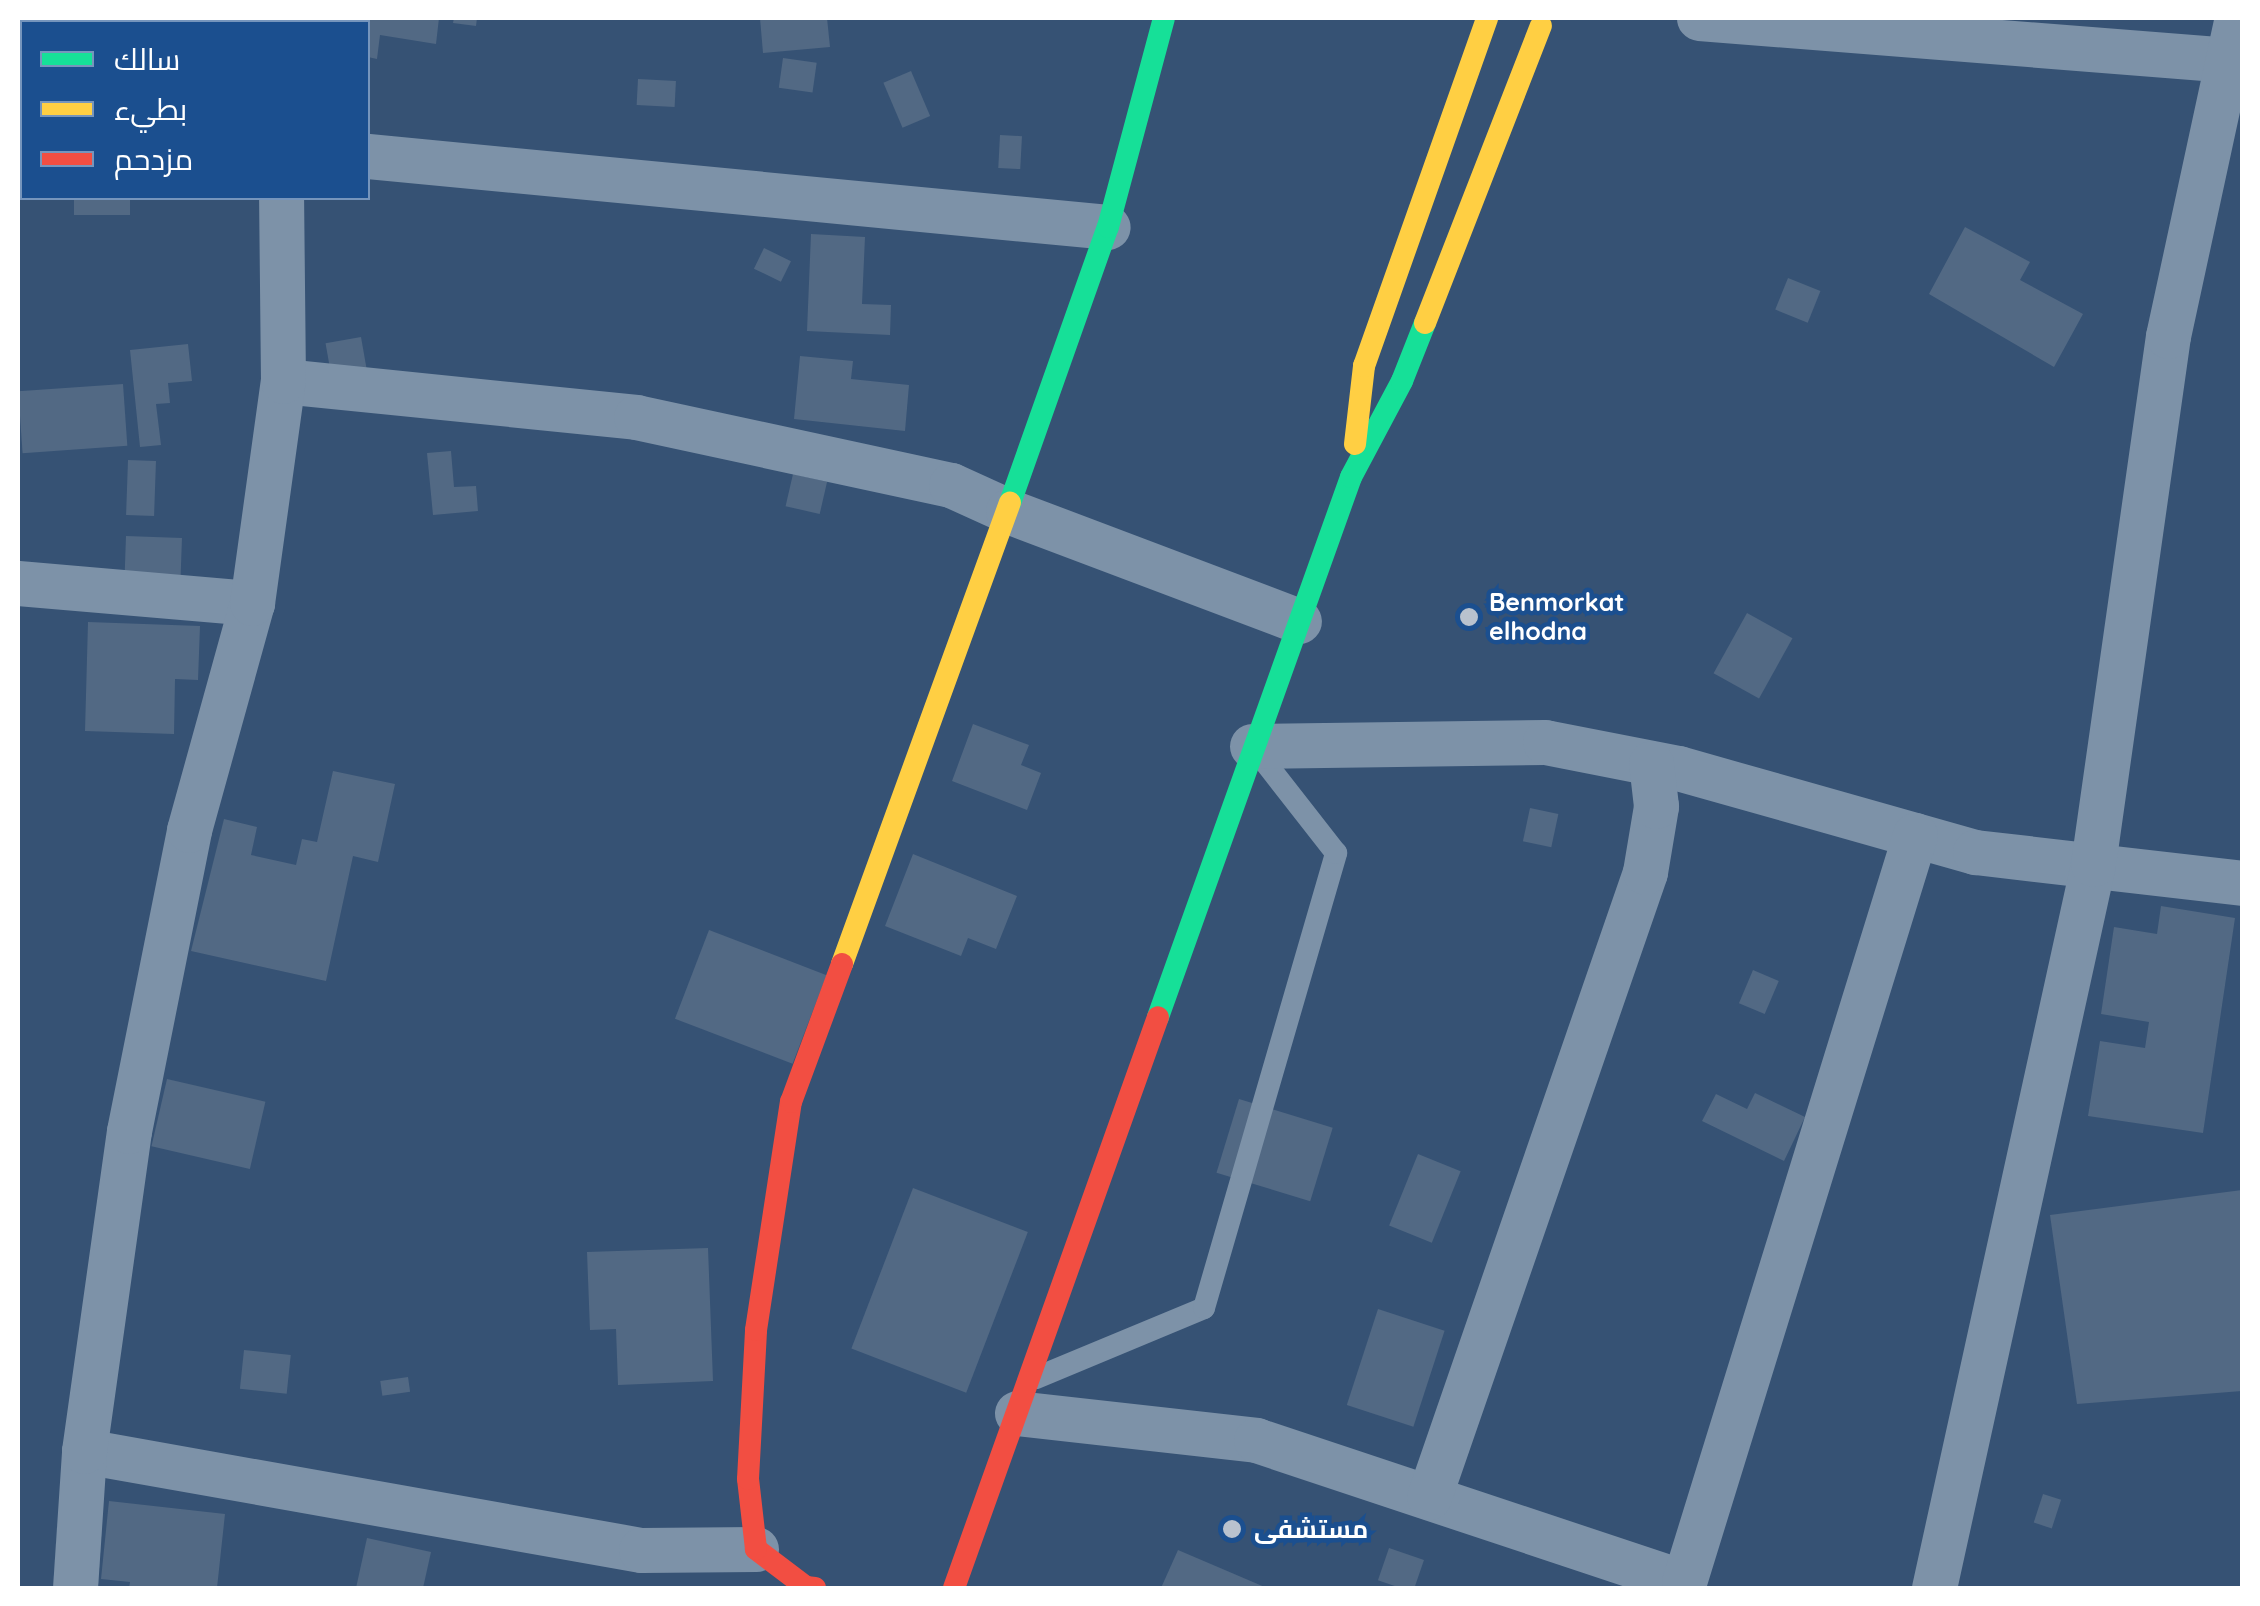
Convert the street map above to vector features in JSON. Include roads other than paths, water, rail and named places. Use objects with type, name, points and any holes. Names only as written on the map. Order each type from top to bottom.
[{"type":"main road","points":[[815,1588],[756,1549],[748,1480],[756,1330],[791,1102],[1108,227],[1164,18]]},
{"type":"main road","points":[[1351,476],[1364,366],[1487,18]]},
{"type":"main road","points":[[1497,18],[1512,29],[1526,31],[1546,22]]},
{"type":"main road","points":[[954,1588],[1351,476],[1402,381],[1546,22]]},
{"type":"street","points":[[1699,18],[2236,46],[2168,336],[2093,864],[1934,1588]]},
{"type":"street","points":[[370,156],[1108,227]]},
{"type":"street","points":[[75,1588],[84,1451],[129,1132],[189,830],[252,603],[283,381],[280,200]]},
{"type":"street","points":[[283,381],[636,417],[951,485],[1008,511],[1299,622]]},
{"type":"street","points":[[18,582],[252,603]]},
{"type":"street","points":[[1252,746],[1544,742],[1651,763],[1974,852],[2242,882]]},
{"type":"street","points":[[1429,1497],[1645,872],[1656,806],[1651,763]]},
{"type":"street","points":[[1022,1397],[1256,1440],[1684,1582],[1915,835]]},
{"type":"street","points":[[84,1451],[635,1570],[756,1549]]},
{"type":"lane","points":[[1022,1397],[1204,1308],[1336,853],[1252,746]]},
{"type":"place","name":"Benmorkat elhodna","points":[[1469,617]]},
{"type":"place","name":"مستشفى","points":[[1232,1529]]}]
